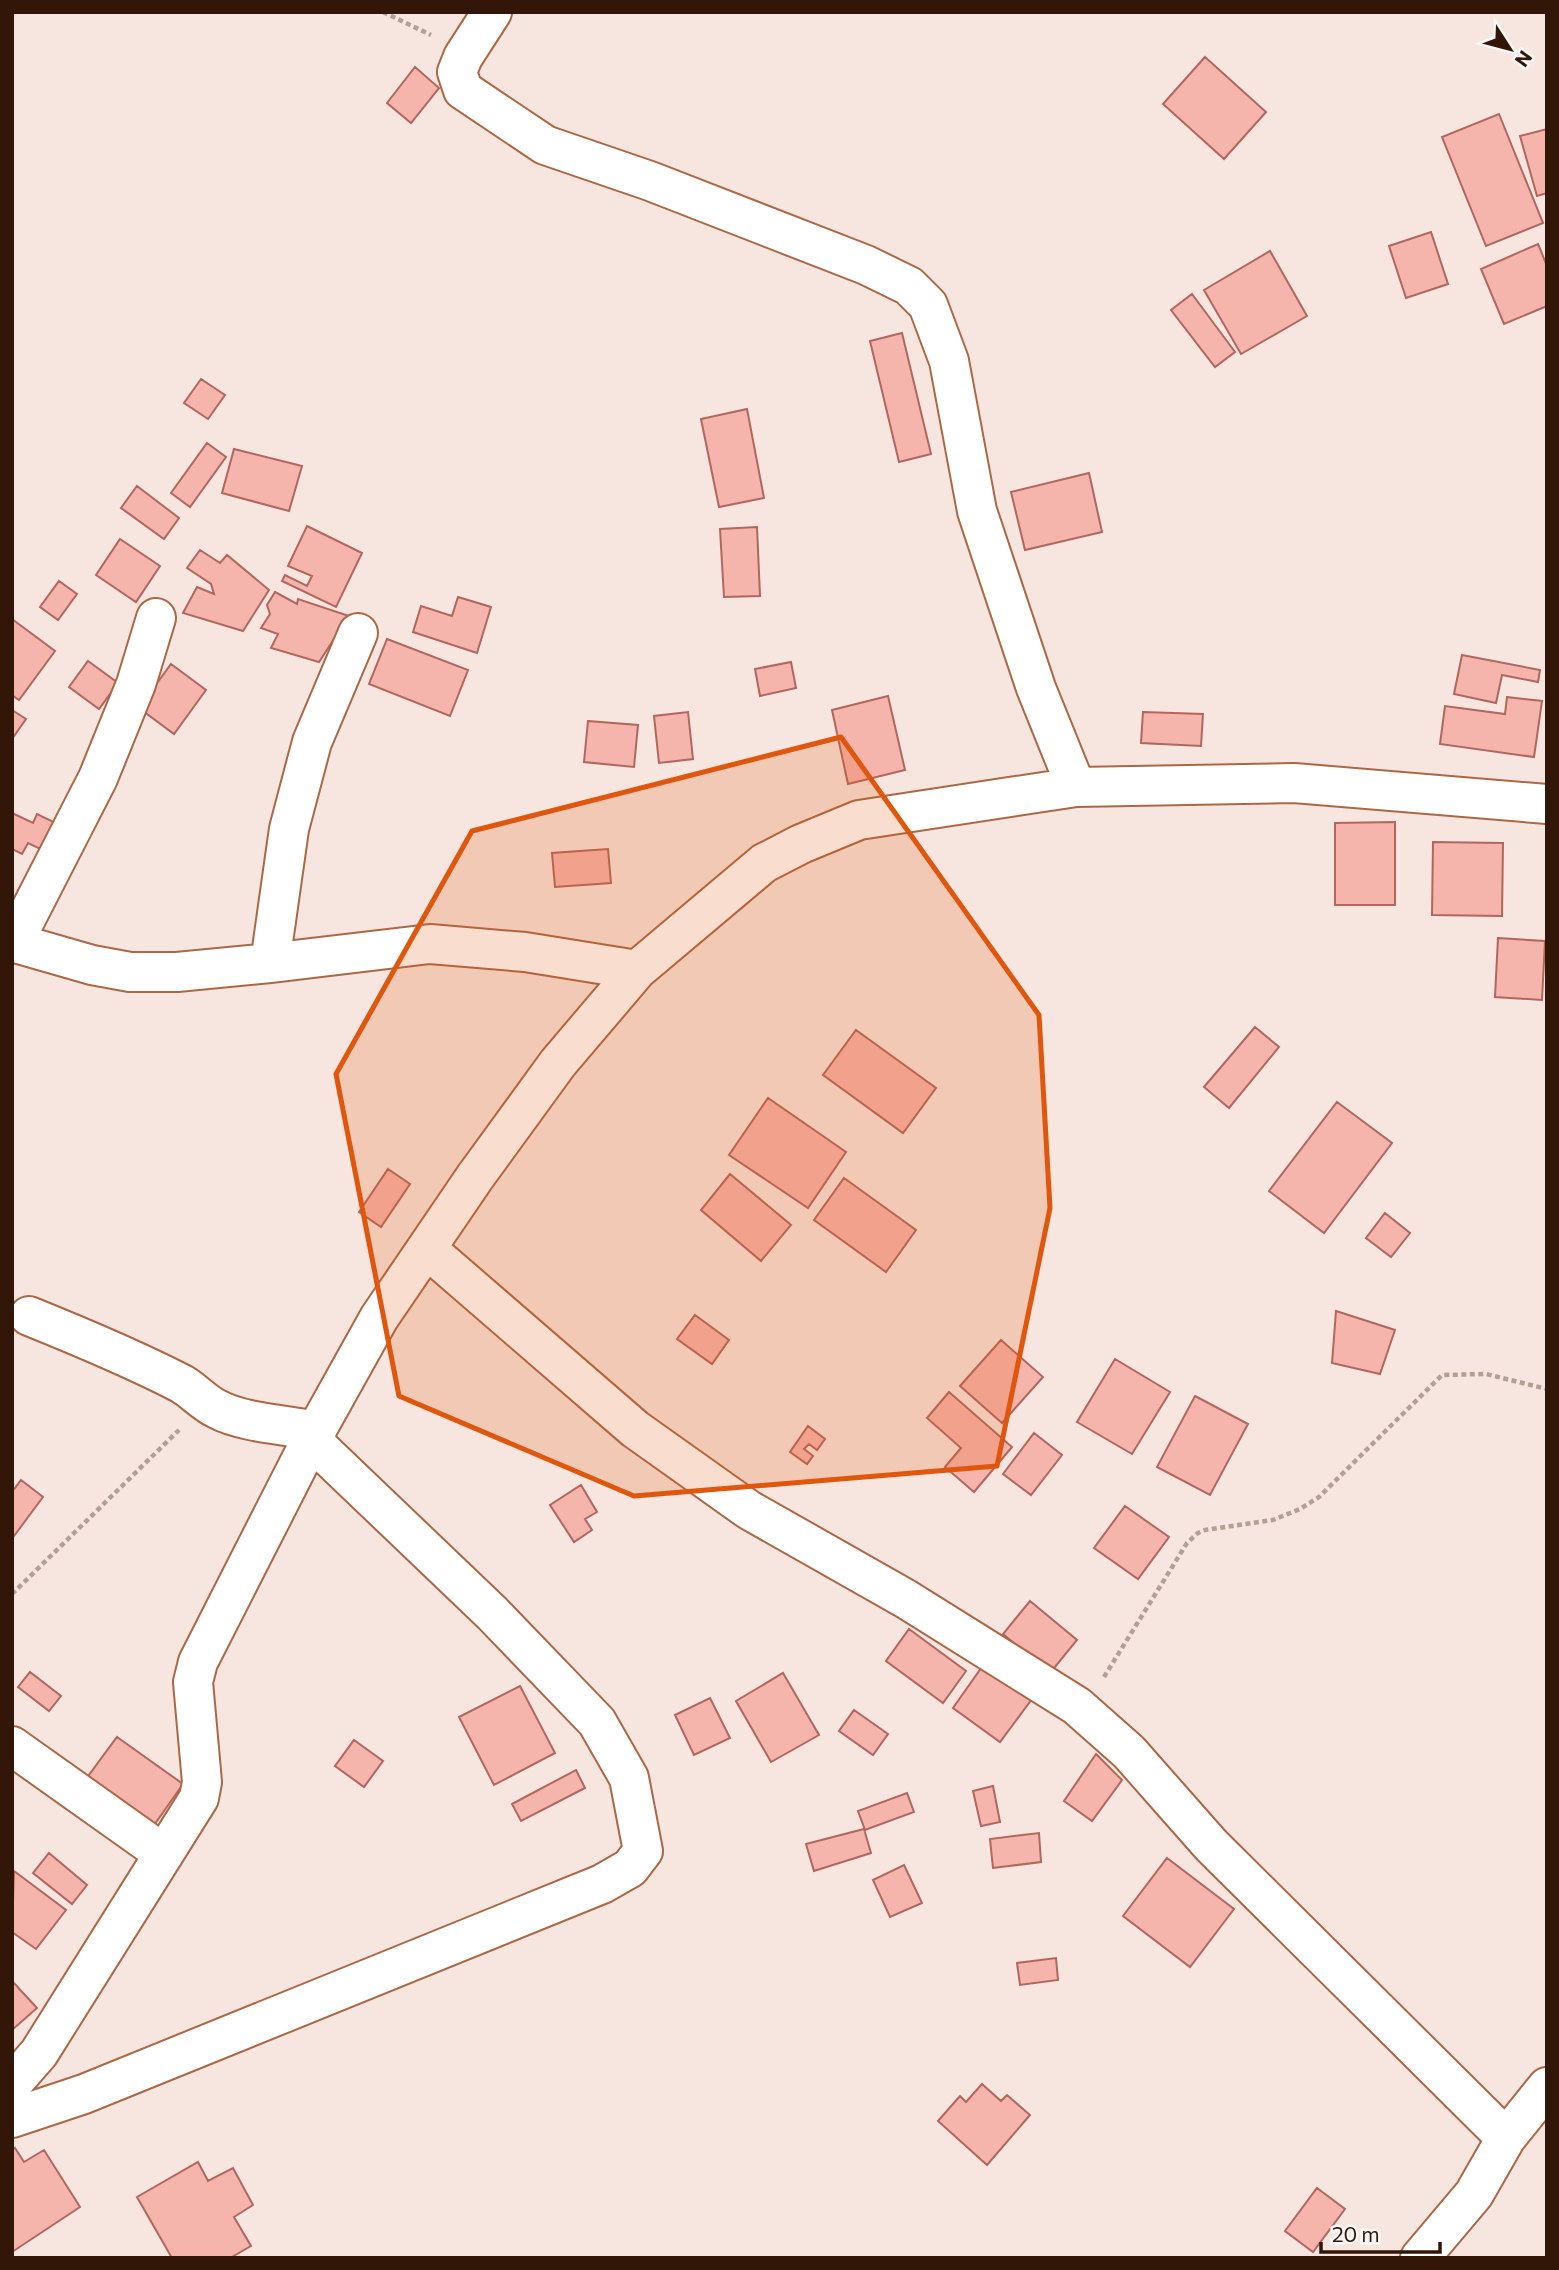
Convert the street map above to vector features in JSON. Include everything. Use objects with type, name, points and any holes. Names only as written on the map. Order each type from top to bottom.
[{"type":"street","points":[[492,12],[467,50],[457,72],[463,90],[545,145],[650,181],[866,265],[909,286],[928,305],[949,361],[977,511],[1036,688],[1076,787]]},
{"type":"street","points":[[156,618],[136,684],[98,778],[13,942],[92,965],[130,972],[177,972],[430,944],[526,952],[637,970]]},
{"type":"street","points":[[270,963],[289,829],[312,742],[358,633]]},
{"type":"street","points":[[12,2084],[39,2053],[199,1798],[202,1782],[193,1682],[198,1662],[314,1435],[379,1318],[475,1177],[558,1063],[637,970],[764,863],[859,820],[1076,787],[1294,783],[1547,804]]},
{"type":"street","points":[[427,1249],[635,1429],[749,1510],[906,1599],[1083,1712],[1129,1752],[1211,1845],[1506,2138]]},
{"type":"street","points":[[12,2118],[84,2094],[602,1884],[630,1868],[643,1851],[629,1778],[597,1722],[314,1435],[217,1409],[186,1386],[148,1367],[29,1316]]},
{"type":"street","points":[[12,1746],[164,1854]]},
{"type":"street","points":[[1420,2258],[1474,2194],[1506,2138],[1547,2087]]},
{"type":"path","points":[[383,12],[467,50]]},
{"type":"path","points":[[1083,1712],[1187,1543],[1198,1532],[1273,1520],[1300,1509],[1319,1497],[1442,1375],[1486,1374],[1547,1388]]},
{"type":"path","points":[[12,1594],[181,1428],[217,1409]]},
{"type":"highlighted area","points":[[841,737],[1039,1015],[1050,1208],[997,1466],[634,1496],[399,1396],[336,1074],[472,831]]},
{"type":"building","points":[[1205,57],[1266,112],[1224,159],[1163,104]]},
{"type":"building","points":[[415,67],[439,88],[411,123],[387,103]]},
{"type":"building","points":[[1499,114],[1543,223],[1486,246],[1442,137]]},
{"type":"building","points":[[1547,129],[1547,193],[1537,196],[1520,136]]},
{"type":"building","points":[[1431,232],[1448,284],[1406,298],[1389,246]]},
{"type":"building","points":[[1538,244],[1547,266],[1547,306],[1504,324],[1481,269]]},
{"type":"building","points":[[1270,251],[1307,316],[1241,354],[1204,290]]},
{"type":"building","points":[[1192,294],[1235,352],[1215,367],[1171,310]]},
{"type":"building","points":[[902,333],[931,454],[899,462],[870,341]]},
{"type":"building","points":[[201,379],[225,395],[208,419],[184,403]]},
{"type":"building","points":[[747,409],[764,498],[719,507],[701,419]]},
{"type":"building","points":[[207,443],[226,457],[190,507],[171,493]]},
{"type":"building","points":[[234,449],[302,466],[289,511],[222,493]]},
{"type":"building","points":[[1089,473],[1102,532],[1025,550],[1011,492]]},
{"type":"building","points":[[137,486],[179,518],[164,539],[121,508]]},
{"type":"building","points":[[307,526],[362,553],[336,607],[282,581],[285,575],[307,586],[312,576],[288,566]]},
{"type":"building","points":[[757,527],[760,596],[724,597],[720,529]]},
{"type":"building","points":[[120,539],[160,566],[136,602],[96,575]]},
{"type":"building","points":[[200,550],[220,563],[227,555],[269,590],[243,631],[183,613],[197,587],[214,594],[211,584],[187,568]]},
{"type":"building","points":[[59,581],[77,594],[58,620],[40,607]]},
{"type":"building","points":[[275,592],[297,604],[298,599],[349,616],[319,662],[271,648],[278,634],[261,628],[270,614],[267,605]]},
{"type":"building","points":[[458,597],[491,607],[477,653],[413,632],[421,606],[452,616]]},
{"type":"building","points":[[12,619],[55,651],[19,700],[12,695]]},
{"type":"building","points":[[387,639],[468,670],[450,716],[369,684]]},
{"type":"building","points":[[1462,655],[1540,670],[1538,682],[1502,675],[1496,703],[1454,694]]},
{"type":"building","points":[[88,661],[118,683],[99,709],[69,687]]},
{"type":"building","points":[[791,662],[796,688],[760,696],[755,669]]},
{"type":"building","points":[[171,664],[206,690],[174,734],[139,708]]},
{"type":"building","points":[[888,696],[905,770],[848,784],[832,710]]},
{"type":"building","points":[[1507,697],[1542,701],[1534,757],[1440,744],[1445,706],[1505,714]]},
{"type":"building","points":[[12,710],[26,719],[12,739]]},
{"type":"building","points":[[688,712],[693,759],[659,763],[654,716]]},
{"type":"building","points":[[1143,712],[1203,714],[1201,746],[1141,743]]},
{"type":"building","points":[[588,721],[638,725],[634,767],[584,762]]},
{"type":"building","points":[[12,813],[33,823],[37,814],[64,827],[51,854],[28,843],[22,854],[12,849]]},
{"type":"building","points":[[1395,822],[1395,905],[1335,905],[1335,823]]},
{"type":"building","points":[[1433,842],[1503,843],[1502,916],[1432,915]]},
{"type":"building","points":[[608,849],[611,883],[555,887],[552,853]]},
{"type":"building","points":[[1498,938],[1545,941],[1542,1000],[1495,997]]},
{"type":"building","points":[[1255,1027],[1279,1047],[1229,1108],[1204,1087]]},
{"type":"building","points":[[856,1030],[936,1088],[903,1133],[823,1075]]},
{"type":"building","points":[[768,1098],[846,1152],[808,1208],[729,1155]]},
{"type":"building","points":[[1337,1102],[1392,1143],[1324,1233],[1269,1191]]},
{"type":"building","points":[[388,1169],[410,1184],[381,1227],[359,1212]]},
{"type":"building","points":[[730,1174],[791,1225],[761,1261],[701,1210]]},
{"type":"building","points":[[844,1178],[916,1230],[886,1272],[814,1220]]},
{"type":"building","points":[[1385,1213],[1410,1233],[1391,1257],[1366,1238]]},
{"type":"building","points":[[1336,1311],[1395,1330],[1380,1374],[1332,1363]]},
{"type":"building","points":[[695,1315],[729,1340],[712,1364],[677,1339]]},
{"type":"building","points":[[1001,1340],[1043,1377],[1002,1423],[960,1386]]},
{"type":"building","points":[[1115,1359],[1170,1392],[1132,1454],[1077,1422]]},
{"type":"building","points":[[949,1392],[1012,1447],[974,1492],[945,1467],[961,1448],[927,1418]]},
{"type":"building","points":[[1195,1396],[1248,1424],[1210,1495],[1157,1467]]},
{"type":"building","points":[[808,1426],[825,1439],[817,1450],[809,1444],[804,1449],[813,1456],[807,1464],[790,1452]]},
{"type":"building","points":[[1034,1433],[1062,1455],[1031,1495],[1003,1474]]},
{"type":"building","points":[[21,1480],[43,1497],[14,1536],[12,1492]]},
{"type":"building","points":[[581,1485],[597,1512],[585,1519],[592,1530],[574,1542],[550,1505]]},
{"type":"building","points":[[1125,1506],[1169,1537],[1138,1579],[1094,1548]]},
{"type":"building","points":[[1030,1601],[1077,1640],[1050,1673],[1003,1634]]},
{"type":"building","points":[[909,1629],[966,1671],[943,1703],[886,1661]]},
{"type":"building","points":[[984,1664],[1032,1699],[1000,1742],[953,1708]]},
{"type":"building","points":[[30,1672],[61,1696],[49,1711],[18,1687]]},
{"type":"building","points":[[783,1673],[819,1735],[771,1762],[736,1701]]},
{"type":"building","points":[[520,1686],[555,1753],[494,1785],[459,1717]]},
{"type":"building","points":[[710,1698],[730,1738],[694,1755],[675,1715]]},
{"type":"building","points":[[854,1710],[888,1734],[873,1755],[839,1731]]},
{"type":"building","points":[[117,1737],[183,1784],[152,1828],[86,1779]]},
{"type":"building","points":[[354,1740],[383,1761],[364,1787],[335,1766]]},
{"type":"building","points":[[1096,1754],[1122,1780],[1092,1821],[1064,1801]]},
{"type":"building","points":[[576,1770],[585,1788],[521,1821],[512,1804]]},
{"type":"building","points":[[993,1786],[1000,1822],[981,1826],[973,1791]]},
{"type":"building","points":[[907,1793],[914,1812],[865,1830],[858,1811]]},
{"type":"building","points":[[864,1829],[871,1853],[814,1871],[806,1844]]},
{"type":"building","points":[[1039,1833],[1041,1862],[993,1868],[990,1839]]},
{"type":"building","points":[[49,1853],[87,1885],[72,1904],[33,1873]]},
{"type":"building","points":[[1167,1858],[1234,1909],[1190,1967],[1123,1916]]},
{"type":"building","points":[[904,1865],[922,1903],[890,1917],[873,1880]]},
{"type":"building","points":[[14,1871],[66,1910],[36,1949],[12,1932]]},
{"type":"building","points":[[1056,1958],[1058,1980],[1020,1985],[1017,1963]]},
{"type":"building","points":[[12,1981],[37,2008],[12,2030]]},
{"type":"building","points":[[982,2084],[1001,2101],[1007,2095],[1030,2115],[987,2165],[938,2121],[960,2096],[966,2102]]},
{"type":"building","points":[[15,2148],[24,2162],[44,2150],[80,2207],[12,2252],[12,2150]]},
{"type":"building","points":[[198,2162],[208,2181],[233,2168],[253,2205],[234,2217],[251,2246],[230,2258],[172,2258],[137,2197]]},
{"type":"building","points":[[1317,2188],[1345,2209],[1313,2252],[1285,2231]]}]
